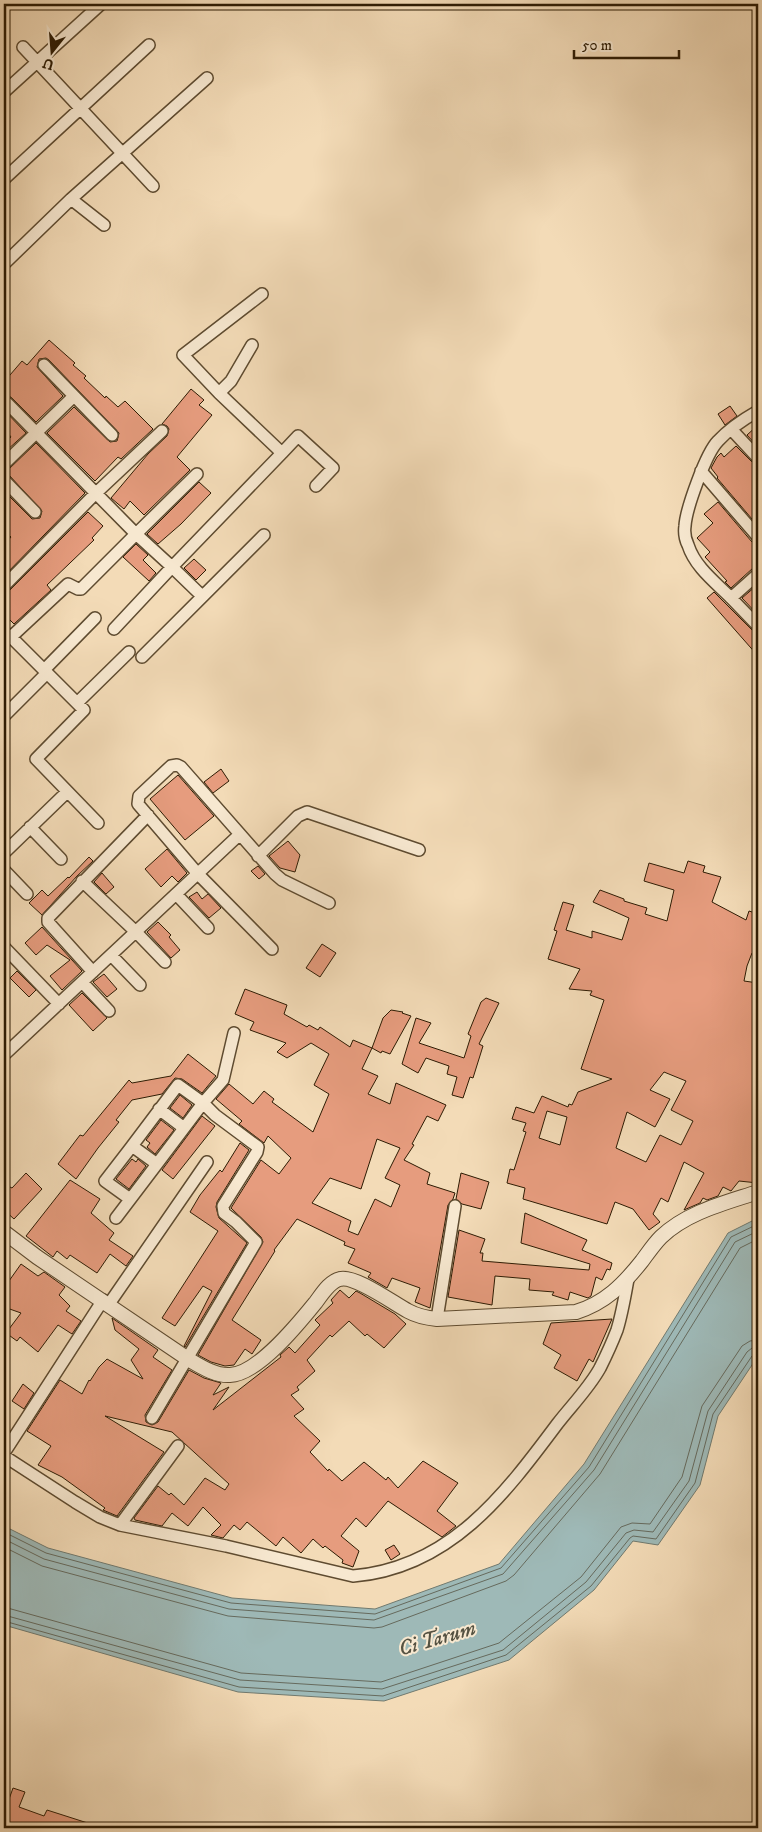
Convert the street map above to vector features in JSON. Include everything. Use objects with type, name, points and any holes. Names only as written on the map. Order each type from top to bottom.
[{"type":"street","points":[[4,92],[101,4]]},
{"type":"street","points":[[4,179],[149,45]]},
{"type":"street","points":[[24,47],[153,186]]},
{"type":"street","points":[[4,264],[71,199],[207,78]]},
{"type":"street","points":[[71,199],[104,225]]},
{"type":"street","points":[[262,294],[183,355],[218,393],[282,452]]},
{"type":"street","points":[[218,393],[231,381],[252,345]]},
{"type":"street","points":[[44,365],[112,435]]},
{"type":"street","points":[[4,464],[74,397]]},
{"type":"street","points":[[7,403],[95,494],[202,596]]},
{"type":"street","points":[[758,411],[731,428],[717,441],[711,450],[701,471],[686,519],[685,535],[695,561],[758,626]]},
{"type":"street","points":[[731,428],[758,458]]},
{"type":"street","points":[[4,586],[95,494],[162,431]]},
{"type":"street","points":[[114,629],[298,436],[333,468],[316,486]]},
{"type":"street","points":[[701,471],[758,537]]},
{"type":"street","points":[[98,823],[36,759],[84,710],[7,635],[68,584],[80,589],[197,474]]},
{"type":"street","points":[[4,480],[34,512]]},
{"type":"street","points":[[142,657],[264,535]]},
{"type":"street","points":[[731,598],[758,574]]},
{"type":"street","points":[[4,716],[95,618]]},
{"type":"street","points":[[78,703],[128,652]]},
{"type":"street","points":[[272,949],[198,874],[138,804],[139,796],[171,766],[177,765],[181,767],[258,856],[282,880],[329,903]]},
{"type":"street","points":[[4,853],[67,792]]},
{"type":"street","points":[[258,856],[298,816],[306,812],[419,850]]},
{"type":"street","points":[[93,972],[48,920],[49,917],[148,815]]},
{"type":"street","points":[[30,827],[61,859]]},
{"type":"street","points":[[4,1055],[240,835]]},
{"type":"street","points":[[4,870],[27,894]]},
{"type":"street","points":[[82,881],[165,962]]},
{"type":"street","points":[[176,894],[208,928]]},
{"type":"street","points":[[4,947],[59,1004]]},
{"type":"street","points":[[111,955],[140,985]]},
{"type":"street","points":[[82,982],[109,1011]]},
{"type":"street","points":[[116,1218],[202,1103],[223,1080],[234,1033]]},
{"type":"street","points":[[130,1199],[105,1181],[178,1085],[258,1147],[257,1152],[222,1210],[256,1242],[152,1418]]},
{"type":"street","points":[[159,1109],[184,1128]]},
{"type":"street","points":[[132,1146],[157,1164]]},
{"type":"street","points":[[208,1162],[106,1302],[4,1454],[75,1502],[120,1525],[226,1546],[354,1576],[371,1575],[394,1569],[424,1555],[466,1529],[497,1499],[534,1456],[599,1370],[617,1330],[628,1279]]},
{"type":"street","points":[[4,1232],[37,1257],[188,1359],[203,1368],[230,1375],[250,1368],[273,1350],[332,1283],[340,1278],[351,1279],[408,1312],[423,1317],[437,1319],[576,1312],[592,1307],[608,1297],[628,1279],[660,1238],[674,1226],[713,1207],[758,1192]]},
{"type":"street","points":[[437,1319],[455,1206]]},
{"type":"street","points":[[120,1525],[178,1446]]},
{"type":"water","name":"Ci Tarum","points":[[758,1218],[758,1356],[718,1416],[700,1485],[658,1545],[633,1541],[594,1590],[509,1660],[384,1701],[238,1692],[4,1625],[4,1526],[48,1548],[232,1598],[375,1609],[499,1564],[584,1464],[728,1233]]},
{"type":"building","points":[[49,340],[75,363],[73,365],[86,376],[84,378],[105,398],[106,396],[118,407],[125,401],[153,429],[121,459],[118,457],[95,481],[47,433],[74,407],[110,442],[117,441],[119,433],[49,360],[46,358],[39,359],[37,367],[63,396],[36,422],[12,398],[4,396],[4,382],[22,361],[27,365]]},
{"type":"building","points":[[191,389],[204,400],[199,405],[212,415],[177,457],[190,470],[144,515],[130,501],[124,509],[111,498],[148,454],[167,436],[169,429],[162,424]]},
{"type":"building","points":[[730,406],[737,416],[725,425],[718,414]]},
{"type":"building","points":[[4,410],[26,433],[6,451],[4,444],[11,437],[4,428]]},
{"type":"building","points":[[758,425],[758,447],[747,435]]},
{"type":"building","points":[[36,443],[85,493],[4,576],[4,545],[11,537],[4,530],[4,526],[9,521],[4,516],[4,491],[32,519],[40,518],[42,511],[4,471],[9,469]]},
{"type":"building","points":[[736,446],[753,463],[758,465],[758,526],[717,478],[711,468],[721,453],[724,457]]},
{"type":"building","points":[[199,482],[211,493],[181,524],[158,544],[147,534]]},
{"type":"building","points":[[718,502],[752,542],[758,544],[758,566],[753,568],[731,588],[705,557],[710,552],[697,538],[713,523],[704,514]]},
{"type":"building","points":[[88,512],[103,526],[92,538],[94,540],[47,585],[51,590],[14,624],[4,614],[4,593],[9,591]]},
{"type":"building","points":[[136,544],[148,555],[143,560],[156,573],[149,581],[123,557]]},
{"type":"building","points":[[194,559],[206,570],[196,580],[184,568]]},
{"type":"building","points":[[756,586],[758,588],[758,615],[742,598]]},
{"type":"building","points":[[714,592],[753,631],[758,633],[758,656],[707,598]]},
{"type":"building","points":[[221,769],[229,781],[213,793],[204,782]]},
{"type":"building","points":[[178,775],[214,816],[185,840],[150,799]]},
{"type":"building","points":[[288,841],[300,855],[295,872],[280,868],[269,856]]},
{"type":"building","points":[[167,849],[187,873],[178,882],[172,876],[161,887],[145,869]]},
{"type":"building","points":[[89,857],[93,861],[42,915],[29,903],[42,890],[48,896]]},
{"type":"building","points":[[688,861],[705,866],[703,872],[721,877],[712,902],[746,920],[749,911],[758,914],[758,954],[752,953],[744,981],[758,983],[758,1183],[739,1181],[731,1191],[723,1187],[718,1196],[707,1200],[703,1198],[700,1203],[684,1210],[704,1173],[684,1162],[668,1202],[661,1198],[653,1214],[660,1222],[649,1230],[633,1209],[615,1202],[607,1224],[523,1199],[525,1188],[507,1183],[510,1169],[514,1170],[526,1132],[523,1131],[526,1123],[512,1119],[516,1107],[534,1113],[542,1096],[568,1107],[569,1104],[572,1105],[578,1092],[612,1079],[581,1069],[604,1000],[590,995],[592,991],[569,989],[580,969],[548,959],[557,931],[554,930],[563,902],[574,905],[566,930],[592,938],[592,931],[622,940],[629,918],[593,902],[600,890],[624,899],[624,901],[647,908],[645,914],[667,921],[674,890],[644,881],[649,863],[684,873]],"holes":[[[664,1072],[686,1081],[671,1110],[693,1121],[681,1145],[660,1135],[646,1162],[616,1148],[627,1112],[655,1127],[670,1099],[650,1090]],[[547,1111],[567,1117],[560,1145],[539,1138]]]},
{"type":"building","points":[[258,866],[265,874],[259,879],[251,871]]},
{"type":"building","points":[[102,873],[114,887],[106,894],[94,882]]},
{"type":"building","points":[[197,892],[202,899],[208,894],[221,908],[209,918],[189,897]]},
{"type":"building","points":[[158,922],[171,935],[169,937],[180,950],[171,958],[147,932]]},
{"type":"building","points":[[42,927],[82,971],[62,990],[50,976],[70,960],[47,945],[36,955],[25,943]]},
{"type":"building","points":[[322,944],[336,953],[320,977],[306,968]]},
{"type":"building","points":[[17,971],[36,990],[29,997],[10,978]]},
{"type":"building","points":[[104,974],[117,989],[107,997],[93,982]]},
{"type":"building","points":[[245,989],[287,1005],[284,1014],[307,1027],[309,1025],[318,1030],[320,1027],[350,1047],[353,1040],[372,1048],[362,1069],[378,1076],[368,1094],[390,1104],[396,1083],[446,1105],[438,1121],[427,1116],[412,1144],[414,1145],[404,1160],[430,1173],[427,1184],[455,1193],[448,1205],[430,1308],[415,1302],[420,1288],[392,1278],[387,1288],[368,1277],[371,1273],[348,1263],[355,1249],[344,1245],[345,1242],[297,1219],[274,1250],[232,1320],[261,1340],[252,1354],[245,1349],[234,1365],[225,1366],[211,1362],[198,1355],[263,1242],[261,1237],[231,1208],[261,1160],[279,1174],[291,1158],[268,1136],[264,1143],[239,1124],[242,1121],[216,1099],[229,1084],[253,1104],[264,1091],[274,1099],[272,1102],[313,1132],[329,1094],[314,1085],[329,1054],[311,1043],[287,1058],[277,1052],[286,1043],[250,1030],[254,1022],[235,1014]],"holes":[[[377,1139],[400,1148],[385,1178],[400,1185],[391,1207],[375,1199],[358,1235],[348,1231],[351,1221],[312,1203],[330,1178],[361,1189]]]},
{"type":"building","points":[[82,993],[107,1018],[93,1031],[69,1005]]},
{"type":"building","points":[[486,998],[499,1003],[479,1044],[483,1046],[473,1078],[470,1077],[463,1098],[452,1095],[457,1077],[447,1074],[449,1066],[426,1058],[418,1073],[402,1064],[416,1018],[431,1023],[419,1043],[464,1058],[471,1036],[468,1034],[481,1002]]},
{"type":"building","points":[[391,1010],[403,1012],[411,1016],[390,1054],[382,1051],[381,1053],[372,1048],[383,1018]]},
{"type":"building","points":[[188,1054],[216,1076],[202,1093],[182,1079],[175,1078],[162,1094],[132,1100],[116,1120],[119,1122],[76,1179],[58,1164],[80,1135],[83,1136],[129,1080],[132,1083],[171,1076]]},
{"type":"building","points":[[180,1095],[192,1105],[183,1118],[170,1108]]},
{"type":"building","points":[[202,1116],[215,1126],[173,1179],[162,1170]]},
{"type":"building","points":[[161,1120],[174,1130],[155,1154],[147,1147],[150,1143],[146,1140]]},
{"type":"building","points":[[240,1143],[249,1150],[217,1202],[216,1207],[219,1218],[247,1243],[185,1347],[212,1291],[203,1286],[175,1326],[162,1318],[218,1231],[190,1212],[200,1195],[220,1170],[222,1172]]},
{"type":"building","points":[[132,1159],[136,1162],[138,1159],[146,1166],[129,1189],[116,1179]]},
{"type":"building","points":[[26,1173],[42,1189],[14,1219],[4,1210],[4,1184],[12,1188]]},
{"type":"building","points":[[461,1173],[489,1182],[481,1209],[462,1204],[456,1199]]},
{"type":"building","points":[[70,1180],[100,1199],[91,1213],[114,1233],[109,1240],[133,1256],[126,1266],[110,1254],[97,1273],[70,1255],[67,1259],[57,1251],[53,1257],[26,1236]]},
{"type":"building","points":[[525,1213],[587,1240],[582,1250],[612,1263],[610,1270],[607,1269],[602,1280],[596,1277],[591,1296],[588,1298],[570,1292],[568,1300],[552,1295],[554,1292],[529,1290],[530,1279],[495,1276],[492,1305],[448,1297],[459,1230],[485,1239],[480,1253],[483,1253],[482,1261],[589,1270],[590,1264],[521,1243]]},
{"type":"building","points":[[21,1264],[38,1276],[44,1272],[65,1287],[59,1295],[70,1306],[66,1311],[81,1321],[72,1334],[58,1325],[38,1352],[20,1337],[17,1341],[6,1333],[21,1313],[4,1307],[4,1288]]},
{"type":"building","points":[[340,1290],[349,1298],[356,1291],[360,1293],[395,1314],[406,1324],[384,1348],[367,1334],[365,1336],[349,1321],[332,1337],[330,1335],[307,1360],[315,1371],[297,1387],[299,1390],[291,1395],[304,1409],[294,1416],[320,1441],[310,1452],[328,1471],[329,1469],[342,1481],[364,1462],[386,1480],[388,1477],[398,1488],[423,1461],[458,1483],[437,1511],[456,1526],[442,1537],[388,1501],[366,1527],[356,1518],[341,1536],[359,1551],[353,1567],[342,1563],[343,1560],[325,1546],[323,1548],[313,1539],[301,1553],[283,1537],[276,1546],[247,1522],[240,1530],[234,1525],[223,1538],[211,1535],[221,1525],[203,1507],[188,1526],[172,1513],[162,1526],[135,1520],[134,1518],[158,1486],[169,1495],[171,1493],[184,1505],[205,1478],[225,1490],[229,1484],[172,1432],[105,1416],[164,1452],[117,1516],[103,1510],[105,1508],[62,1477],[38,1465],[51,1446],[27,1431],[60,1380],[82,1394],[89,1380],[107,1359],[143,1379],[131,1360],[139,1349],[115,1330],[112,1318],[158,1350],[153,1357],[172,1370],[145,1415],[146,1422],[152,1425],[158,1422],[189,1370],[204,1378],[221,1383],[213,1395],[229,1387],[213,1410],[281,1357],[280,1355],[289,1347],[295,1353],[320,1325],[315,1320],[333,1303],[331,1300]]},
{"type":"building","points":[[612,1319],[593,1362],[589,1359],[577,1381],[554,1368],[561,1355],[543,1344],[551,1323]]},
{"type":"building","points":[[23,1384],[34,1393],[24,1409],[12,1401]]},
{"type":"building","points":[[394,1545],[400,1554],[391,1560],[385,1550]]},
{"type":"building","points":[[13,1788],[25,1792],[19,1807],[44,1816],[47,1810],[97,1826],[97,1828],[19,1828],[4,1823],[4,1800],[8,1802]]},
{"type":"waterway","points":[[753,4],[758,8]]}]
